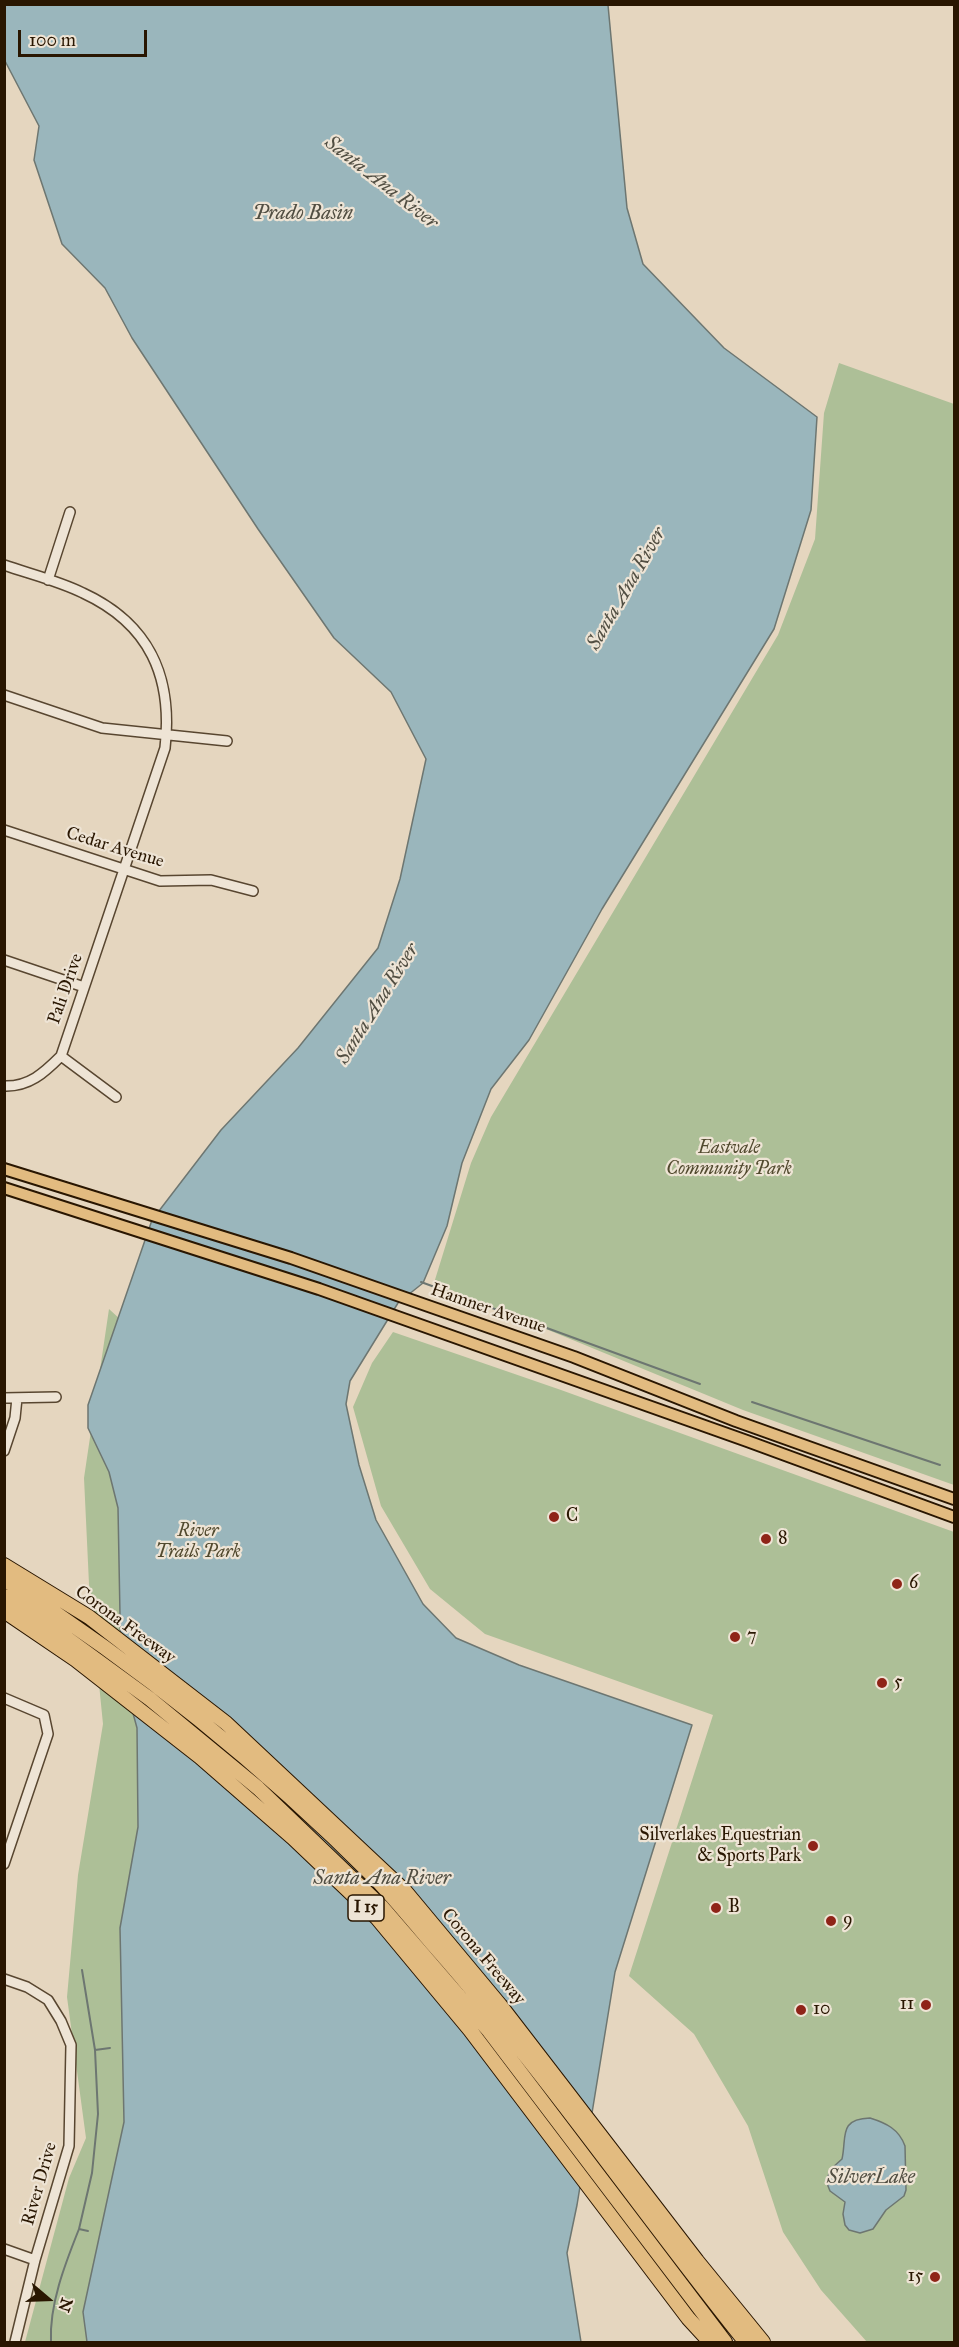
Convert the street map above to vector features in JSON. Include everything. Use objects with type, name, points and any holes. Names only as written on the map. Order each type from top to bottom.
[{"type":"highway","name":"Corona Freeway","points":[[4,1565],[89,1617],[226,1723],[405,1892],[500,2005],[763,2343]]},
{"type":"highway","points":[[4,1579],[144,1676],[263,1774],[376,1880],[491,2011],[674,2252],[748,2343]]},
{"type":"highway","points":[[4,1596],[39,1618],[78,1654],[150,1699],[258,1788],[381,1906],[489,2031],[725,2343]]},
{"type":"highway","name":"I 15","points":[[4,1611],[78,1654],[200,1756],[293,1838],[377,1918],[470,2030],[688,2318],[710,2343]]},
{"type":"main road","name":"Hamner Avenue","points":[[4,1169],[291,1258],[574,1357],[736,1421],[954,1499]]},
{"type":"main road","name":"Hamner Avenue","points":[[4,1188],[319,1290],[559,1373],[954,1517]]},
{"type":"street","points":[[48,580],[70,512]]},
{"type":"street","name":"Pali Drive","points":[[4,565],[83,593],[115,612],[142,637],[154,658],[163,683],[168,710],[165,748],[61,1056],[41,1076],[19,1086],[4,1086]]},
{"type":"street","points":[[4,695],[102,728],[227,741]]},
{"type":"street","name":"Cedar Avenue","points":[[4,830],[160,881],[211,880],[254,891]]},
{"type":"street","points":[[4,960],[84,987]]},
{"type":"street","points":[[61,1056],[116,1097]]},
{"type":"street","points":[[4,1398],[56,1397]]},
{"type":"street","points":[[4,1451],[15,1418],[17,1398]]},
{"type":"street","points":[[4,1698],[44,1715],[48,1734],[4,1864]]},
{"type":"street","name":"River Drive","points":[[4,1979],[27,1987],[48,2000],[71,2045],[69,2146],[35,2260],[15,2343]]},
{"type":"street","points":[[4,2249],[35,2260]]},
{"type":"green space","name":"Eastvale Community Park","points":[[839,363],[954,404],[954,1485],[743,1410],[434,1283],[471,1163],[491,1117],[778,635],[815,539],[824,413]]},
{"type":"green space","name":"River Trails Park","points":[[109,1309],[308,1491],[125,2342],[25,2342],[69,2178],[86,2138],[67,1997],[78,1875],[103,1724],[89,1584],[84,1478]]},
{"type":"green space","name":"Silverlakes Equestrian & Sports Park","points":[[393,1332],[954,1532],[954,2342],[867,2342],[821,2290],[783,2232],[748,2126],[694,2034],[629,1976],[713,1715],[485,1634],[430,1589],[381,1506],[353,1407],[372,1363]]},
{"type":"water","name":"Santa Ana River","points":[[4,5],[608,5],[627,208],[643,264],[724,348],[817,417],[811,510],[774,629],[602,909],[529,1040],[491,1089],[462,1163],[447,1226],[423,1283],[398,1303],[350,1381],[346,1404],[359,1465],[376,1520],[423,1604],[456,1638],[519,1665],[692,1725],[615,1972],[567,2253],[581,2342],[87,2342],[83,2312],[124,2122],[120,1928],[138,1827],[137,1728],[121,1669],[118,1508],[109,1472],[88,1428],[88,1405],[152,1220],[221,1130],[298,1048],[378,948],[400,879],[426,759],[391,692],[334,638],[258,529],[132,338],[105,288],[62,244],[34,160],[39,126],[5,61]]},
{"type":"water","name":"SilverLake","points":[[870,2118],[891,2128],[899,2135],[905,2146],[906,2190],[904,2196],[886,2210],[873,2229],[860,2233],[849,2230],[845,2225],[843,2214],[845,2202],[830,2191],[826,2181],[831,2169],[842,2159],[848,2126],[860,2119]]},
{"type":"waterway","points":[[421,1282],[700,1384]]},
{"type":"waterway","points":[[752,1402],[940,1465]]},
{"type":"waterway","points":[[82,1970],[95,2050],[110,2048]]},
{"type":"waterway","points":[[79,2229],[92,2173],[98,2114],[95,2050]]},
{"type":"waterway","points":[[51,2342],[55,2299],[63,2270],[79,2229],[88,2231]]},
{"type":"place","name":"C","points":[[554,1517]]},
{"type":"place","name":"8","points":[[766,1539]]},
{"type":"place","name":"6","points":[[897,1584]]},
{"type":"place","name":"7","points":[[735,1637]]},
{"type":"place","name":"5","points":[[882,1683]]},
{"type":"place","name":"Silverlakes Equestrian & Sports Park","points":[[813,1846]]},
{"type":"place","name":"B","points":[[716,1908]]},
{"type":"place","name":"9","points":[[831,1921]]},
{"type":"place","name":"11","points":[[926,2005]]},
{"type":"place","name":"10","points":[[801,2010]]},
{"type":"place","name":"15","points":[[935,2277]]},
{"type":"water label","name":"Prado Basin","points":[[303,214]]}]
